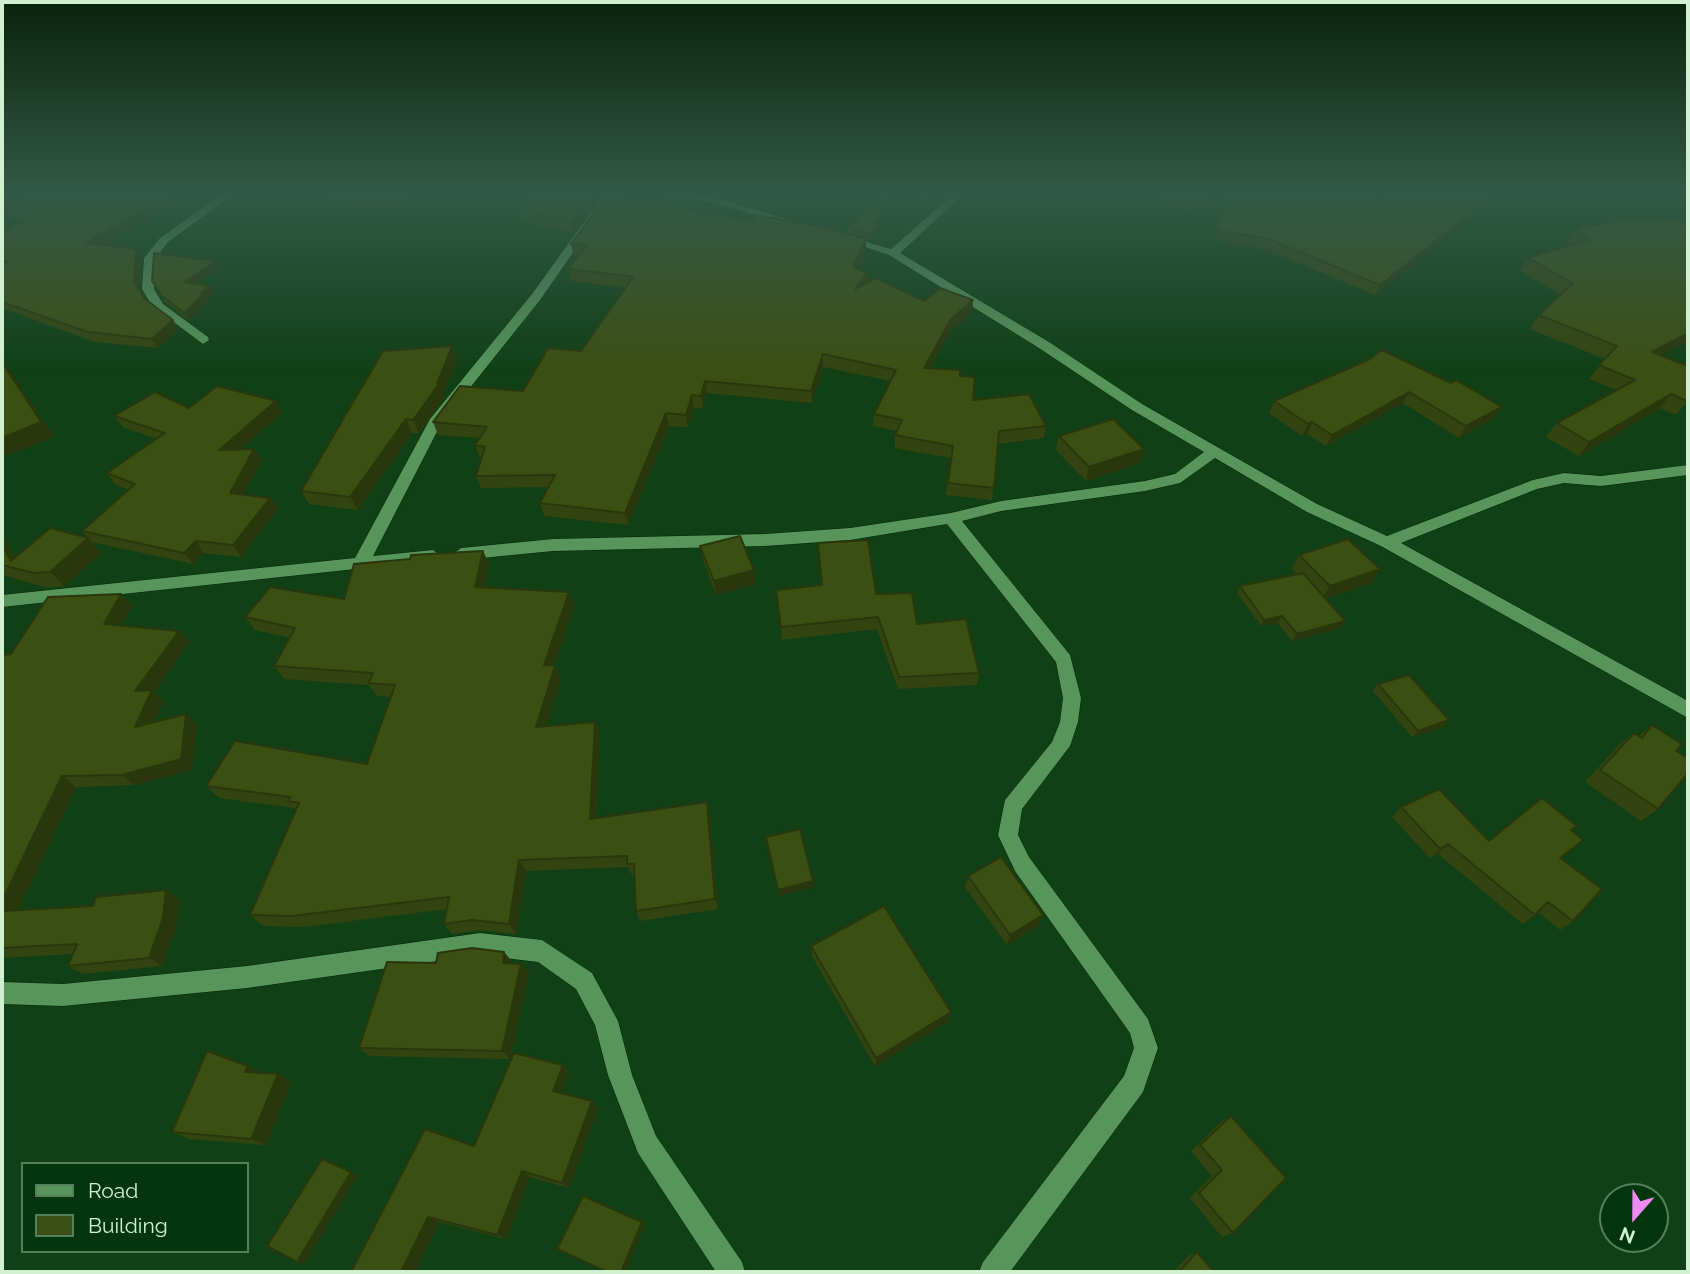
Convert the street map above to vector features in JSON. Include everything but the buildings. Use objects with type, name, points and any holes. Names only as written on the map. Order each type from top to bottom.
[{"type":"street","points":[[153,253],[149,258],[148,289],[158,306],[203,340]]},
{"type":"street","points":[[360,563],[435,422],[536,298],[567,253]]},
{"type":"street","points":[[894,253],[1044,345],[1111,392],[1312,508],[1387,542],[1688,710]]},
{"type":"street","points":[[2,601],[553,545],[765,540],[850,534],[1001,506],[1145,486],[1180,478],[1215,451]]},
{"type":"street","points":[[1387,542],[1533,485],[1564,478],[1601,481],[1688,470]]},
{"type":"street","points":[[951,517],[1064,660],[1072,698],[1069,723],[1060,746],[1012,806],[1008,835],[1022,864],[1140,1027],[1146,1048],[1134,1083],[993,1272]]},
{"type":"street","points":[[2,993],[63,995],[234,979],[480,944],[542,951],[584,981],[606,1021],[620,1075],[647,1144],[732,1272]]}]
